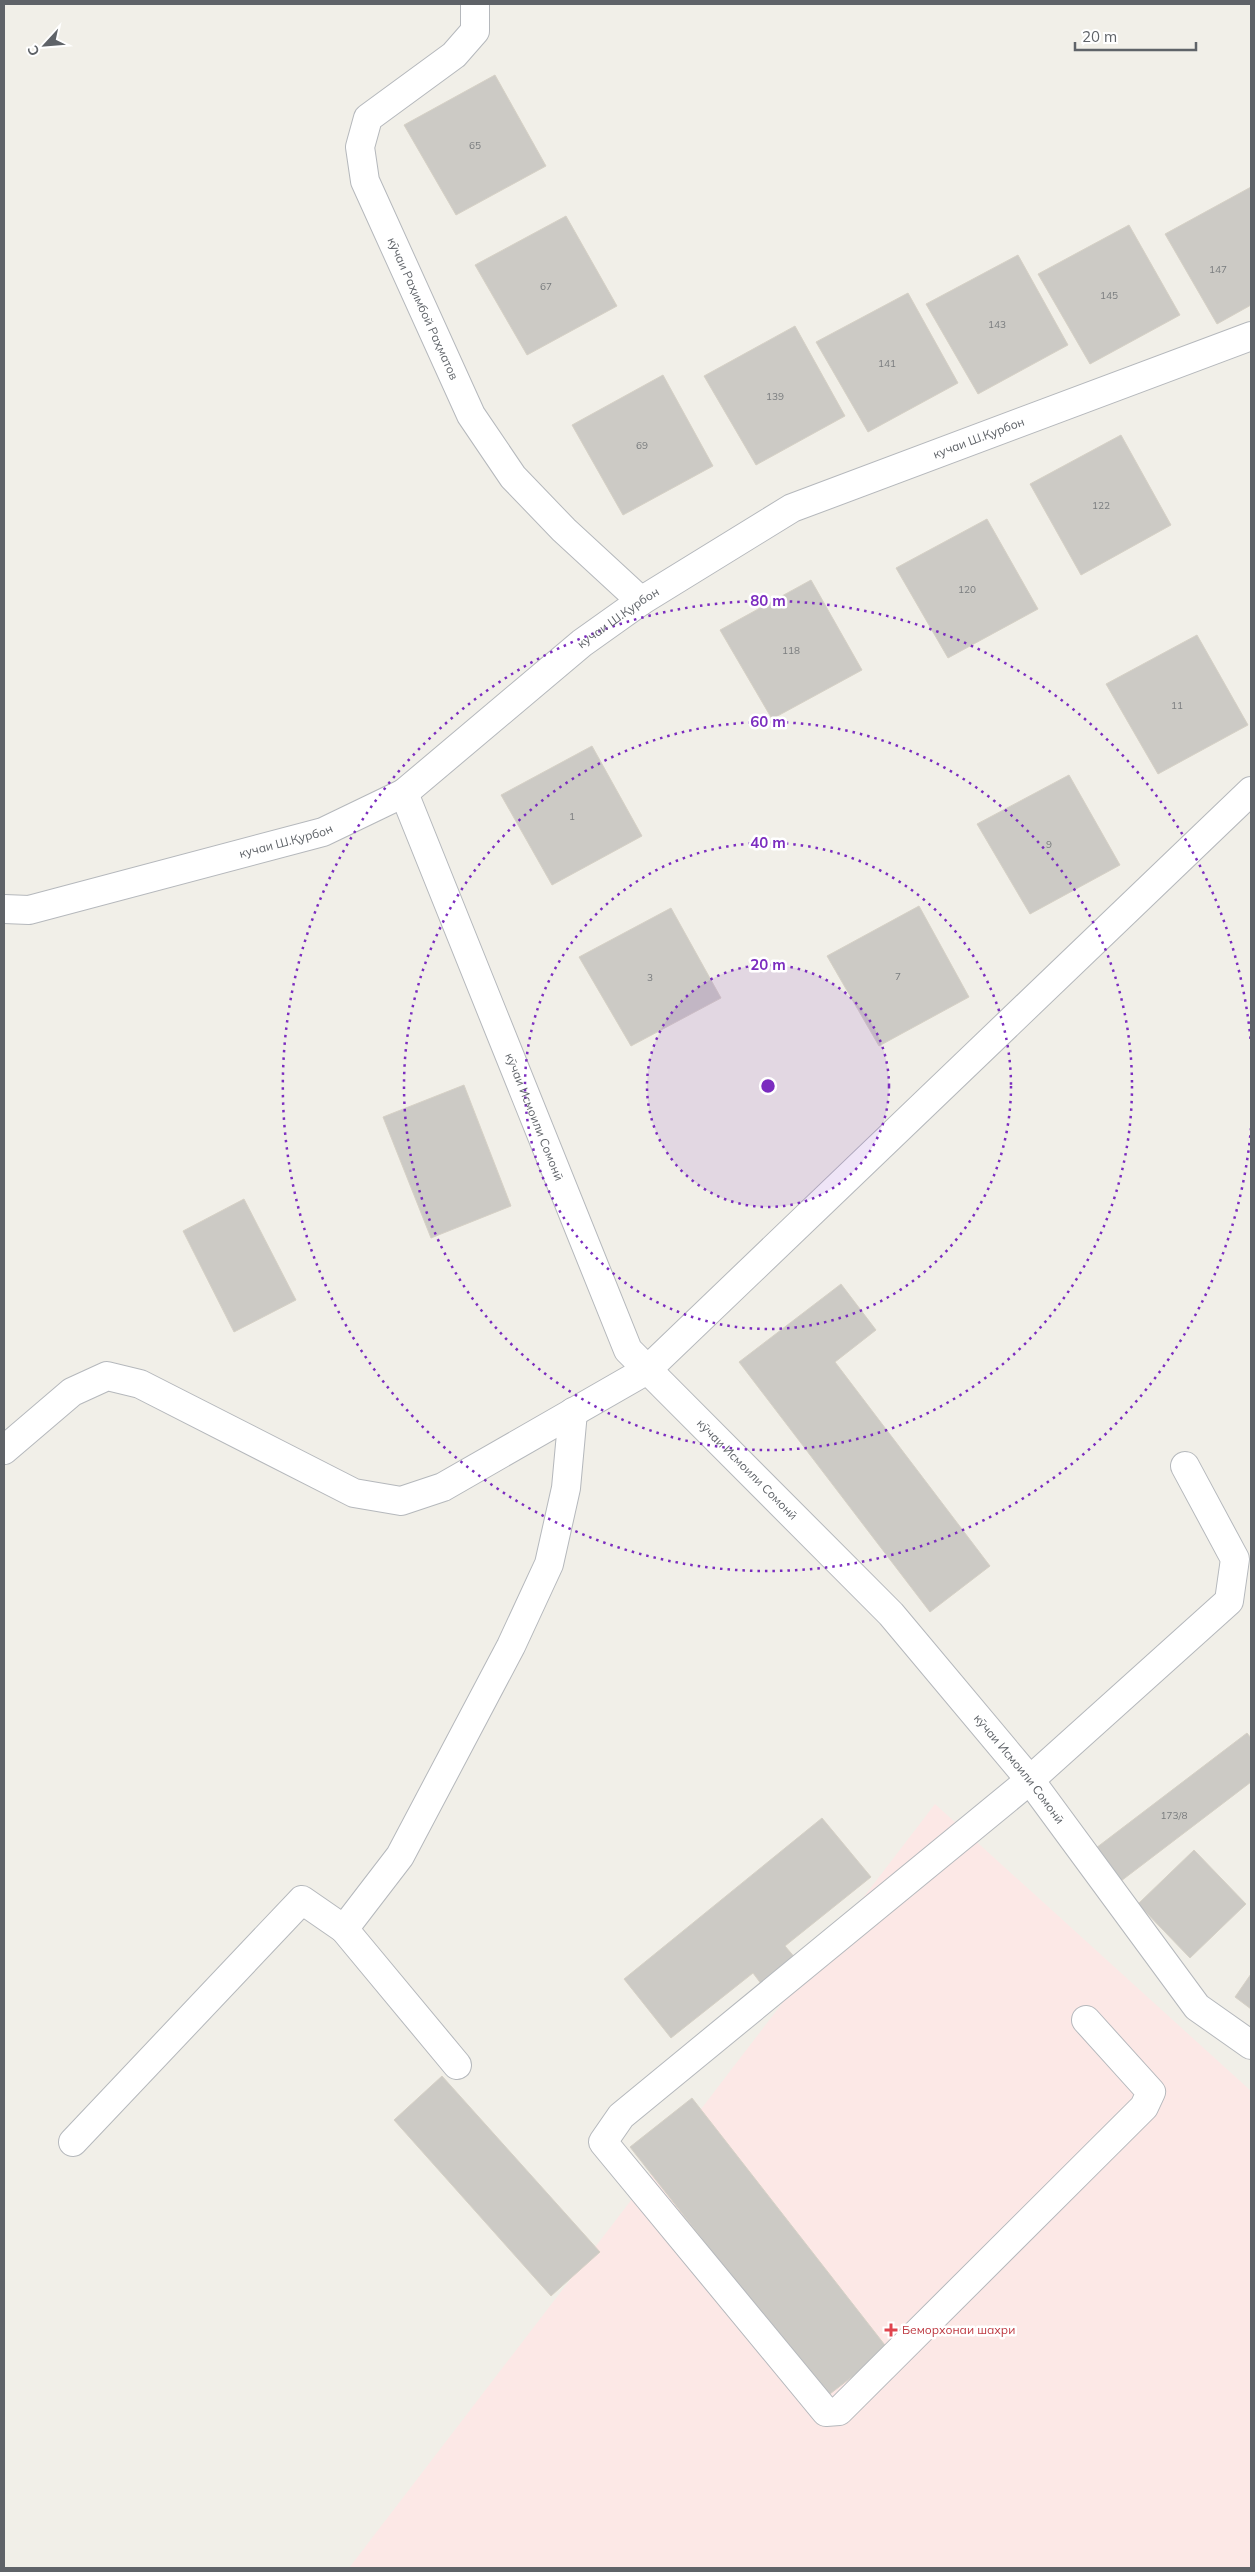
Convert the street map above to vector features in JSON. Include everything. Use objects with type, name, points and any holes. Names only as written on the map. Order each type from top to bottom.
[{"type":"street","name":"кӯчаи Раҳимбой Раҳматов","points":[[475,4],[475,31],[454,55],[368,118],[360,147],[365,181],[477,422],[513,477],[564,530],[641,601]]},
{"type":"street","name":"кучаи Ш.Қурбон","points":[[4,909],[29,910],[323,832],[404,793],[582,643],[641,601],[792,508],[1251,336]]},
{"type":"street","points":[[4,1450],[72,1392],[107,1376],[140,1384],[354,1493],[401,1500],[443,1487],[647,1370],[1251,791]]},
{"type":"street","name":"кӯчаи Исмоили Сомонӣ","points":[[404,793],[628,1350],[891,1614],[1030,1780],[1197,2007],[1251,2045]]},
{"type":"street","points":[[344,1930],[400,1856],[511,1646],[550,1564],[566,1488],[573,1412]]},
{"type":"street","points":[[1086,2020],[1151,2092],[1144,2107],[839,2411],[826,2412],[603,2142],[621,2116],[1030,1780],[1229,1601],[1235,1559],[1185,1466]]},
{"type":"street","points":[[73,2142],[302,1900],[344,1930],[457,2065]]},
{"type":"shaded area","name":"Беморхонаи шахри","points":[[935,1804],[1251,2091],[1251,2568],[349,2568]]},
{"type":"building","points":[[495,75],[546,166],[456,215],[404,125]]},
{"type":"building","points":[[1251,187],[1251,305],[1217,324],[1165,234]]},
{"type":"building","points":[[566,216],[617,306],[527,355],[475,265]]},
{"type":"building","points":[[1129,225],[1180,315],[1090,364],[1038,274]]},
{"type":"building","points":[[1018,255],[1068,345],[978,394],[926,304]]},
{"type":"building","points":[[908,293],[958,383],[868,432],[816,342]]},
{"type":"building","points":[[795,326],[845,416],[756,465],[704,376]]},
{"type":"building","points":[[663,375],[713,466],[623,515],[572,425]]},
{"type":"building","points":[[1121,435],[1171,525],[1081,575],[1030,484]]},
{"type":"building","points":[[987,519],[1038,609],[948,658],[896,568]]},
{"type":"building","points":[[811,580],[862,670],[772,719],[720,630]]},
{"type":"building","points":[[1197,635],[1248,725],[1158,774],[1106,684]]},
{"type":"building","points":[[592,746],[642,836],[552,885],[501,795]]},
{"type":"building","points":[[1069,775],[1120,865],[1030,914],[977,824]]},
{"type":"building","points":[[919,906],[969,997],[879,1046],[827,956]]},
{"type":"building","points":[[671,908],[721,998],[631,1046],[579,957]]},
{"type":"building","points":[[464,1085],[511,1206],[431,1238],[383,1117]]},
{"type":"building","points":[[244,1199],[296,1300],[234,1332],[183,1231]]},
{"type":"building","points":[[841,1284],[876,1330],[835,1362],[990,1566],[930,1612],[739,1362]]},
{"type":"building","points":[[1247,1733],[1251,1738],[1251,1782],[1121,1881],[1096,1848]]},
{"type":"building","points":[[822,1818],[871,1877],[785,1946],[802,1966],[768,1993],[753,1973],[671,2038],[624,1979]]},
{"type":"building","points":[[1194,1850],[1246,1904],[1190,1958],[1138,1904]]},
{"type":"building","points":[[1251,1974],[1251,2009],[1235,1997]]},
{"type":"building","points":[[442,2076],[600,2252],[551,2296],[394,2120]]},
{"type":"building","points":[[692,2098],[888,2349],[826,2397],[630,2147]]},
{"type":"place","name":"Беморхонаи шахри","points":[[891,2330]]}]
